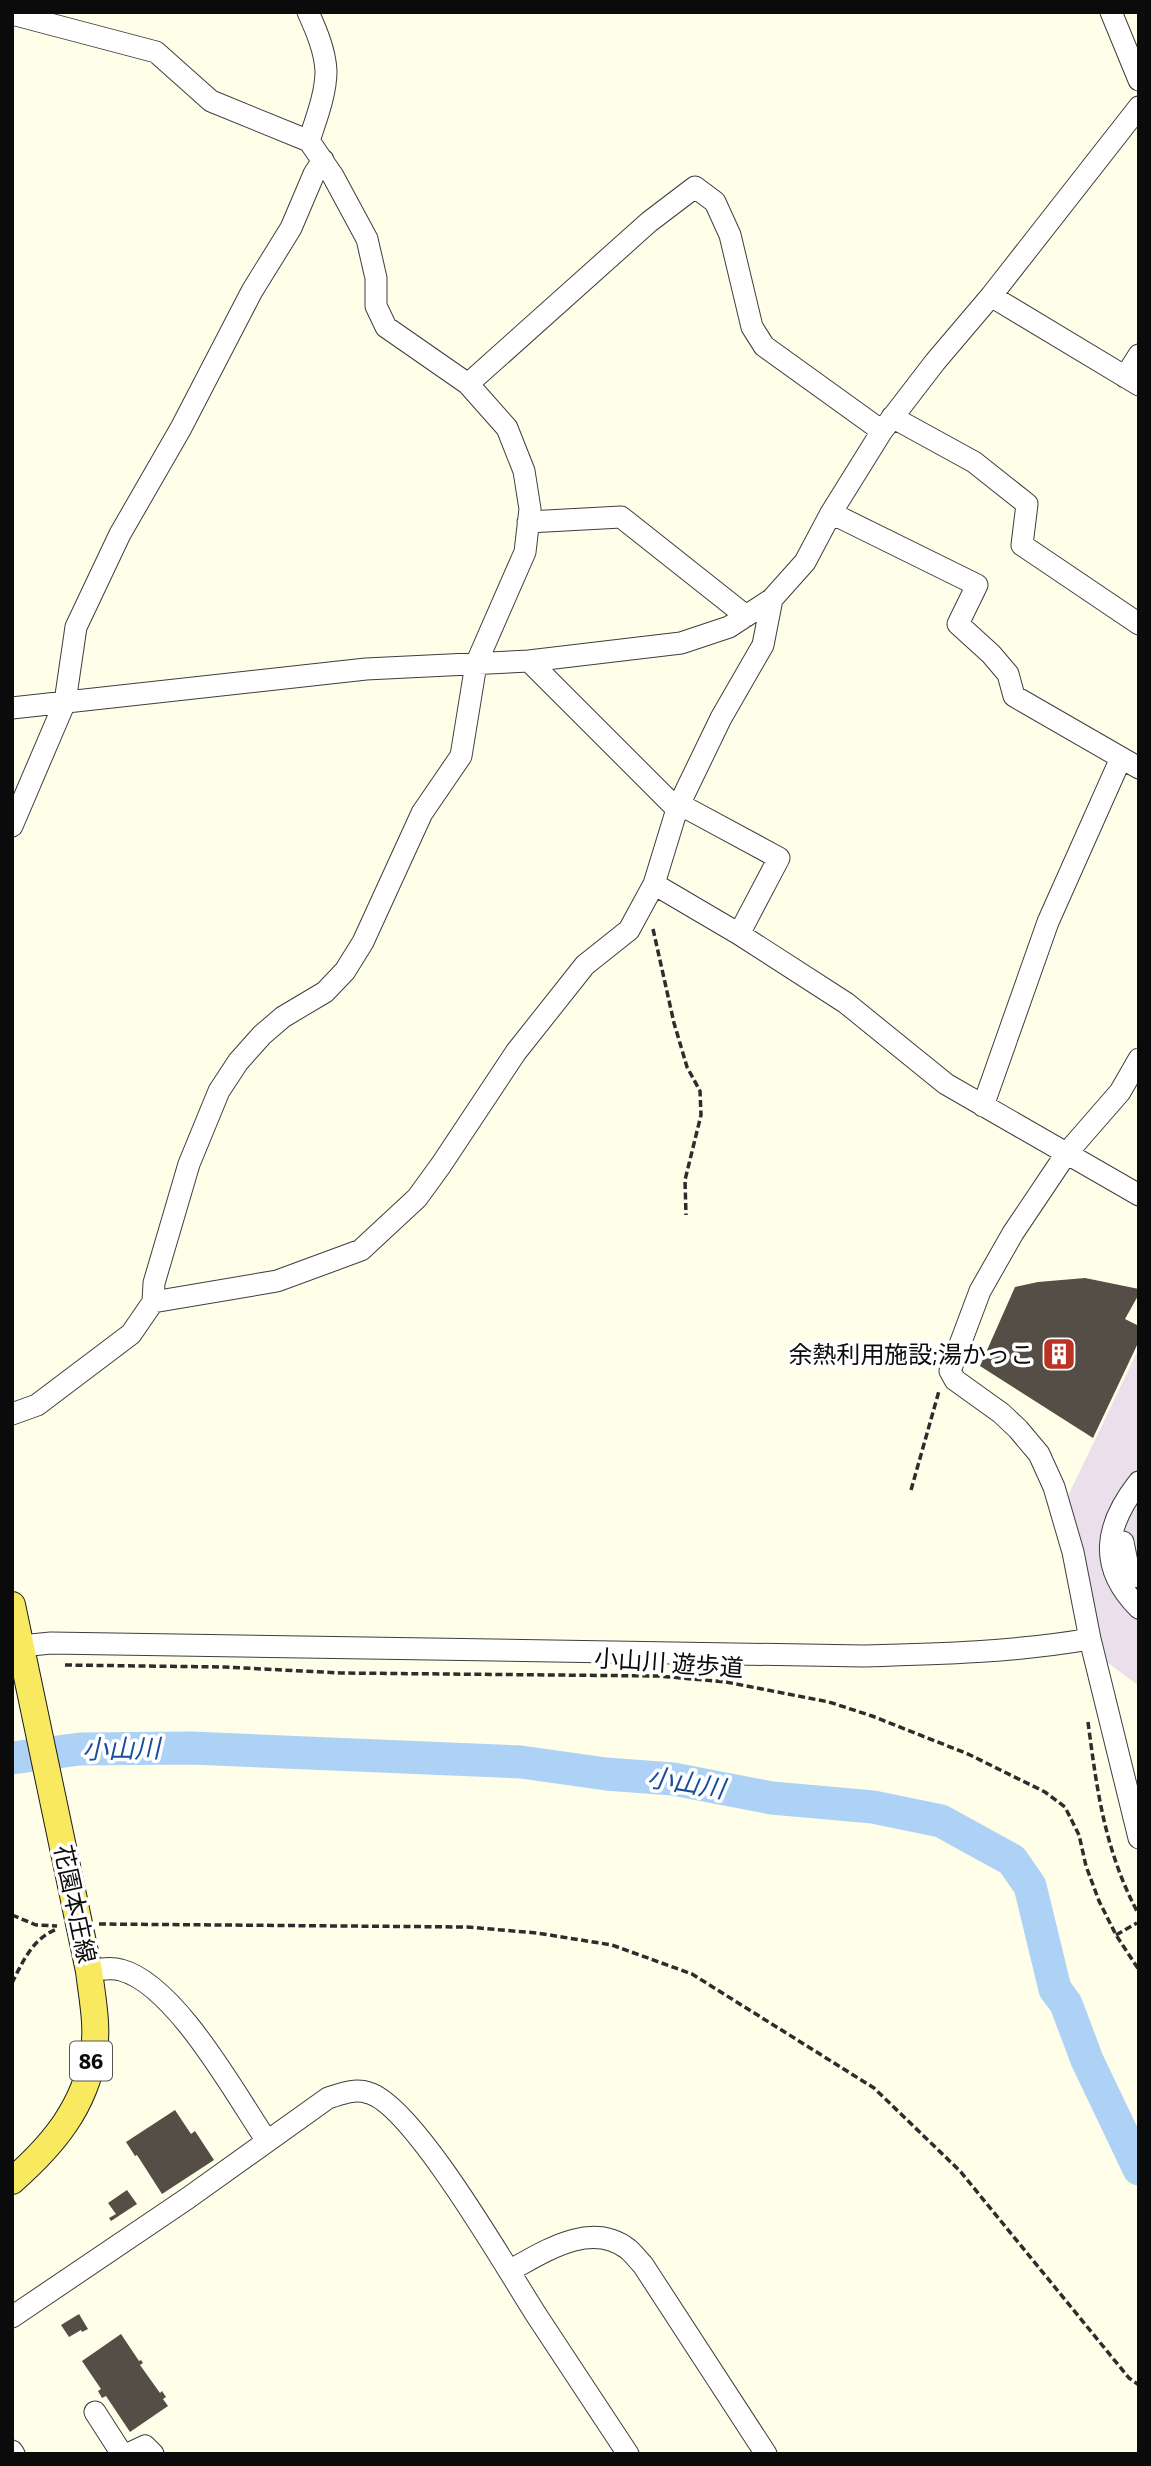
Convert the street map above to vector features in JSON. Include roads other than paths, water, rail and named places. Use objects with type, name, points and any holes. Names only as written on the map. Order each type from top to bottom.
[{"type":"main road","name":"花園本庄線","points":[[12,1605],[75,1922],[89,1971],[94,2014],[94,2051],[84,2085],[67,2124],[34,2162],[12,2181]]},
{"type":"street","points":[[308,12],[320,40],[326,71],[321,102],[309,141]]},
{"type":"street","points":[[1111,12],[1139,80]]},
{"type":"street","points":[[12,14],[156,52],[211,102],[309,141],[323,160],[367,239],[376,278],[376,306],[386,327],[468,384],[507,429],[524,471],[530,509],[525,552],[476,664],[461,756],[422,813],[363,942],[345,971],[325,992],[283,1017],[262,1035],[238,1062],[219,1091],[188,1164],[154,1283],[153,1302],[131,1334],[37,1405],[12,1414]]},
{"type":"street","points":[[12,708],[366,669],[528,661],[681,643],[729,627],[772,599],[805,562],[831,513],[887,424],[1139,107]]},
{"type":"street","points":[[12,826],[65,702],[76,627],[115,545],[181,428],[252,291],[291,228],[314,174],[323,160]]},
{"type":"street","points":[[468,384],[649,222],[695,187],[715,202],[730,235],[752,327],[764,346],[887,424],[974,462],[1027,504],[1022,545],[1139,624]]},
{"type":"street","points":[[991,296],[1132,381],[1139,355]]},
{"type":"street","points":[[831,513],[977,585],[958,624],[1009,674],[1014,696],[1130,763],[1048,922],[983,1106]]},
{"type":"street","points":[[528,522],[621,517],[746,616]]},
{"type":"street","points":[[153,1302],[277,1281],[361,1250],[416,1198],[516,1052],[585,965],[629,930],[650,892],[678,807],[721,718],[763,645],[772,599]]},
{"type":"street","points":[[528,661],[678,807],[779,858],[739,934]]},
{"type":"street","points":[[650,892],[739,934],[846,1003],[925,1069],[983,1106],[1139,1195]]},
{"type":"street","points":[[1139,1059],[1120,1091],[1066,1154],[1013,1233],[989,1275],[950,1371],[955,1380],[1001,1413],[1018,1429],[1039,1454],[1054,1487],[1073,1552],[1090,1639],[1139,1838]]},
{"type":"street","points":[[1139,1482],[1122,1503],[1114,1522],[1109,1551],[1118,1581],[1129,1599],[1139,1608]]},
{"type":"street","points":[[1139,1497],[1123,1542],[1128,1567],[1139,1577]]},
{"type":"street","points":[[22,1646],[51,1643],[864,1656],[954,1654],[1090,1639]]},
{"type":"street","points":[[89,1971],[110,1968],[123,1970],[171,2002],[198,2037],[267,2141]]},
{"type":"street","points":[[12,2317],[188,2198],[328,2098],[347,2091],[369,2093],[387,2104],[411,2128],[465,2201],[628,2454]]},
{"type":"street","points":[[509,2271],[557,2245],[591,2237],[612,2240],[628,2249],[643,2265],[766,2454]]},
{"type":"street","points":[[95,2412],[125,2454],[145,2446],[153,2454]]},
{"type":"waterway","name":"小山川","points":[[12,1758],[80,1749],[191,1748],[521,1762],[606,1774],[673,1779],[772,1798],[873,1807],[941,1821],[1012,1860],[1030,1886],[1055,1989],[1066,2004],[1087,2060],[1139,2169]]},
{"type":"place","name":"余熱利用施設;湯かっこ","points":[[1059,1354]]}]
